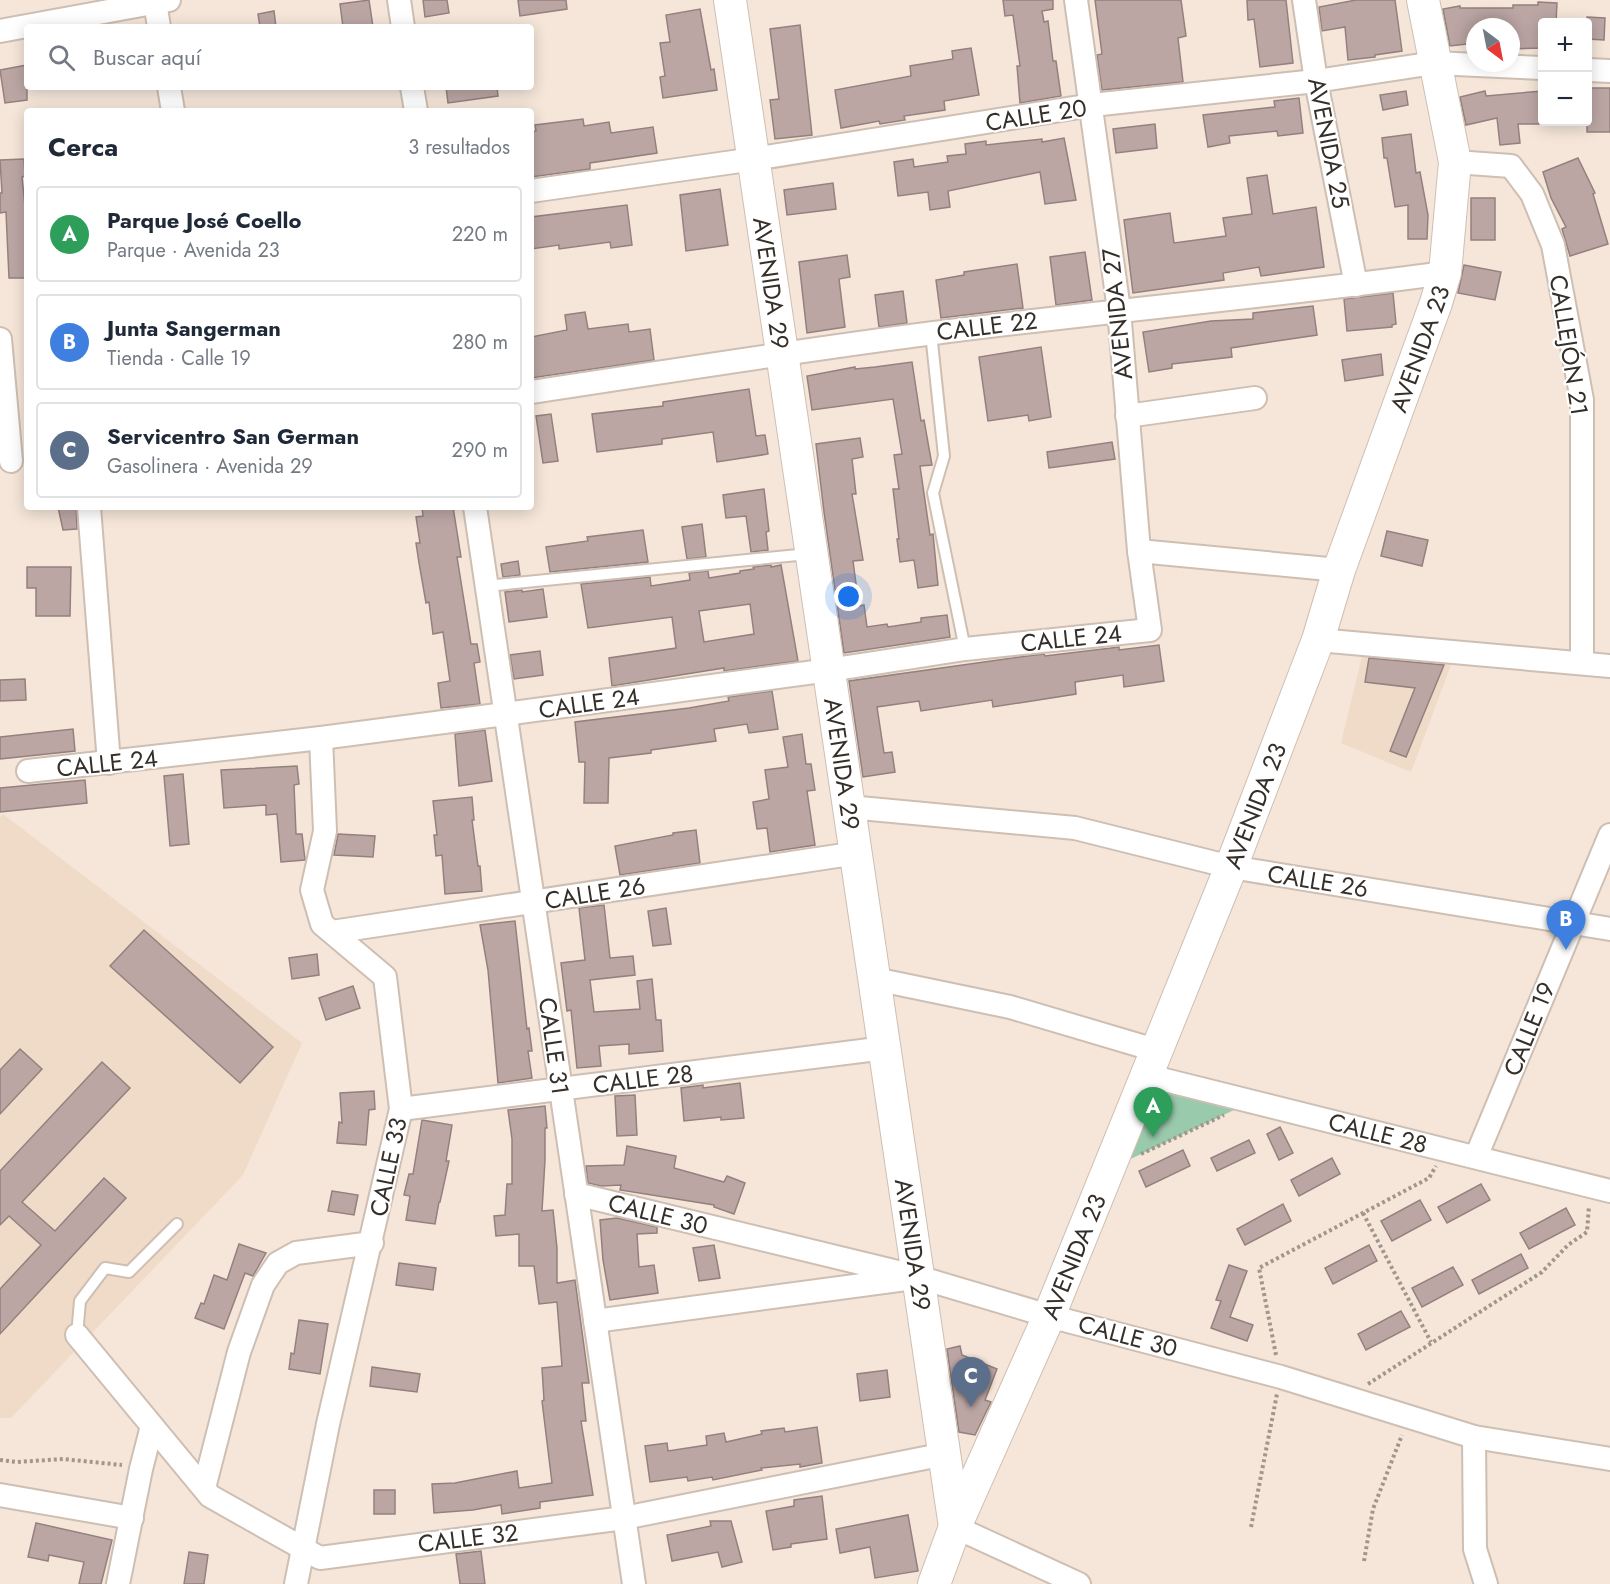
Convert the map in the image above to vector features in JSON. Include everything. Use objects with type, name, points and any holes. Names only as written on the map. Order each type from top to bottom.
[{"type":"main road","name":"AVENIDA 29","points":[[730,0],[955,1527]]},
{"type":"main road","name":"AVENIDA 23","points":[[934,1584],[955,1527],[1049,1316],[1231,867],[1318,640],[1339,570],[1436,303],[1445,273],[1455,162],[1423,0]]},
{"type":"street","points":[[399,0],[403,24]]},
{"type":"street","name":"AVENIDA 27","points":[[1076,0],[1119,310],[1139,551],[1150,630]]},
{"type":"street","name":"AVENIDA 25","points":[[1304,0],[1316,81],[1356,285]]},
{"type":"street","points":[[32,24],[122,4],[162,1],[159,24]]},
{"type":"street","points":[[0,31],[24,26]]},
{"type":"street","name":"CALLE 20","points":[[534,191],[754,159],[1092,105],[1316,81],[1434,63],[1538,68]]},
{"type":"street","points":[[1592,70],[1610,71]]},
{"type":"street","points":[[170,90],[172,108]]},
{"type":"street","points":[[412,90],[416,108]]},
{"type":"street","name":"CALLEJÓN 21","points":[[1455,162],[1510,166],[1532,194],[1553,245],[1582,400],[1581,663]]},
{"type":"street","name":"CALLE 22","points":[[534,392],[931,333],[1445,273]]},
{"type":"street","points":[[0,339],[13,460]]},
{"type":"street","points":[[1127,416],[1255,398]]},
{"type":"street","points":[[89,510],[109,763]]},
{"type":"street","name":"CALLE 31","points":[[475,510],[634,1584]]},
{"type":"street","points":[[1139,551],[1339,570]]},
{"type":"street","name":"CALLE 24","points":[[28,771],[321,738],[829,670],[965,649],[1150,630]]},
{"type":"street","points":[[1318,640],[1610,666]]},
{"type":"street","name":"CALLE 33","points":[[296,1584],[328,1424],[372,1243],[401,1109],[385,977],[322,924],[312,890],[325,831],[321,738]]},
{"type":"street","name":"CALLE 26","points":[[849,807],[1075,828],[1231,867],[1610,929]]},
{"type":"street","name":"CALLE 19","points":[[1476,1157],[1610,835]]},
{"type":"street","name":"CALLE 26","points":[[332,932],[857,854]]},
{"type":"street","name":"CALLE 28","points":[[875,979],[1010,1007],[1252,1101],[1600,1188]]},
{"type":"street","name":"CALLE 28","points":[[401,1109],[885,1048]]},
{"type":"street","name":"CALLE 30","points":[[576,1194],[918,1277],[1049,1316],[1281,1377],[1474,1437],[1610,1459]]},
{"type":"street","points":[[204,1488],[239,1352],[263,1285],[278,1263],[296,1253],[372,1243]]},
{"type":"street","points":[[595,1322],[918,1277]]},
{"type":"street","name":"CALLE 32","points":[[77,1335],[210,1496],[320,1558],[624,1518],[945,1454]]},
{"type":"street","points":[[118,1584],[152,1426]]},
{"type":"street","points":[[1474,1437],[1475,1549],[1486,1584]]},
{"type":"street","points":[[0,1495],[132,1518]]},
{"type":"street","points":[[955,1527],[1079,1584]]},
{"type":"lane","points":[[931,333],[944,456],[933,492],[965,649]]},
{"type":"lane","points":[[486,586],[812,554]]},
{"type":"lane","points":[[77,1335],[80,1301],[105,1268],[129,1272],[177,1224]]},
{"type":"path","points":[[1140,1154],[1252,1101]]},
{"type":"path","points":[[1251,1527],[1281,1377],[1259,1268],[1430,1178],[1445,1149]]},
{"type":"path","points":[[1348,1398],[1542,1272],[1568,1245],[1587,1232],[1600,1188]]},
{"type":"path","points":[[1364,1213],[1431,1342]]},
{"type":"path","points":[[1364,1561],[1373,1509],[1409,1418]]},
{"type":"path","points":[[0,1460],[17,1462],[63,1459],[101,1462],[141,1469]]},
{"type":"shaded area","points":[[1364,648],[1452,662],[1411,772],[1341,743]]},
{"type":"shaded area","points":[[3,814],[302,1043],[243,1175],[11,1418],[0,1418],[0,817]]},
{"type":"green space","points":[[1149,1082],[1234,1110],[1120,1164]]},
{"type":"building","points":[[369,0],[373,24],[343,24],[340,4]]},
{"type":"building","points":[[423,0],[447,0],[449,13],[425,17]]},
{"type":"building","points":[[518,0],[566,0],[567,9],[520,16]]},
{"type":"building","points":[[1003,0],[1053,0],[1053,9],[1042,11],[1044,22],[1048,21],[1053,61],[1056,61],[1061,96],[1020,103],[1017,66],[1020,66],[1013,15],[1005,16]]},
{"type":"building","points":[[1095,0],[1181,0],[1186,36],[1178,38],[1183,82],[1102,90],[1097,55],[1102,54]]},
{"type":"building","points":[[1247,0],[1286,0],[1293,63],[1260,67],[1254,19],[1248,20]]},
{"type":"building","points":[[1356,0],[1395,0],[1402,51],[1348,60],[1345,27],[1322,31],[1319,7]]},
{"type":"building","points":[[1538,2],[1557,3],[1556,18],[1538,18],[1538,48],[1520,49],[1520,18],[1466,18],[1466,44],[1450,46],[1443,9],[1460,6],[1460,8],[1513,8],[1513,5],[1538,5]]},
{"type":"building","points":[[700,9],[717,90],[663,98],[660,77],[665,76],[660,43],[670,42],[666,15]]},
{"type":"building","points":[[274,11],[276,24],[260,24],[258,14]]},
{"type":"building","points":[[1587,17],[1605,18],[1604,40],[1592,39],[1592,18]]},
{"type":"building","points":[[800,25],[812,135],[775,139],[770,100],[779,99],[770,29]]},
{"type":"building","points":[[971,48],[979,95],[944,101],[945,110],[904,116],[905,120],[880,124],[879,121],[841,128],[835,90],[911,76],[910,66],[953,59],[952,51]]},
{"type":"building","points":[[24,66],[24,90],[27,90],[27,100],[5,103],[0,70]]},
{"type":"building","points":[[1592,88],[1610,88],[1610,132],[1587,132],[1587,126],[1592,126]]},
{"type":"building","points":[[446,90],[497,90],[498,96],[448,103]]},
{"type":"building","points":[[1406,91],[1408,105],[1383,110],[1380,95]]},
{"type":"building","points":[[1485,91],[1486,96],[1538,91],[1538,124],[1518,124],[1520,143],[1500,145],[1497,118],[1466,125],[1460,97]]},
{"type":"building","points":[[1299,98],[1303,133],[1278,136],[1277,131],[1229,136],[1230,143],[1208,147],[1203,115],[1275,107],[1274,101]]},
{"type":"building","points":[[583,119],[584,126],[609,122],[611,133],[653,127],[657,153],[590,163],[590,169],[534,177],[535,125]]},
{"type":"building","points":[[1155,124],[1157,148],[1116,153],[1113,129]]},
{"type":"building","points":[[1411,134],[1416,173],[1420,172],[1428,215],[1427,239],[1408,239],[1408,205],[1395,207],[1387,158],[1384,158],[1382,138]]},
{"type":"building","points":[[1064,138],[1076,200],[1045,204],[1040,172],[948,191],[950,207],[930,210],[928,192],[898,196],[894,162],[913,159],[914,167],[948,162],[947,156],[966,154],[965,144],[986,141],[986,145],[1042,139],[1042,142]]},
{"type":"building","points":[[1578,158],[1595,193],[1593,194],[1608,244],[1570,256],[1562,229],[1566,227],[1551,198],[1543,172]]},
{"type":"building","points":[[24,159],[24,176],[22,177],[24,278],[9,278],[6,212],[0,213],[0,193],[2,193],[0,160]]},
{"type":"building","points":[[1267,175],[1273,214],[1316,207],[1324,267],[1261,276],[1259,267],[1223,273],[1224,280],[1133,293],[1124,220],[1170,213],[1174,243],[1226,236],[1223,218],[1252,214],[1247,178]]},
{"type":"building","points":[[833,183],[836,209],[787,215],[784,190]]},
{"type":"building","points":[[720,189],[728,245],[686,251],[680,195]]},
{"type":"building","points":[[1471,198],[1495,198],[1495,240],[1471,240]]},
{"type":"building","points":[[627,205],[632,245],[611,248],[610,242],[559,249],[559,245],[534,249],[534,217]]},
{"type":"building","points":[[1085,252],[1092,300],[1056,305],[1050,257]]},
{"type":"building","points":[[847,255],[850,277],[839,279],[845,327],[807,333],[799,262]]},
{"type":"building","points":[[1017,264],[1023,308],[941,318],[936,280],[964,275],[964,272]]},
{"type":"building","points":[[1464,265],[1501,272],[1495,300],[1458,293]]},
{"type":"building","points":[[903,291],[907,323],[879,327],[875,295]]},
{"type":"building","points":[[1393,293],[1396,324],[1392,327],[1347,331],[1344,299]]},
{"type":"building","points":[[1313,306],[1317,335],[1231,348],[1232,357],[1172,364],[1172,368],[1149,372],[1143,332],[1211,321],[1253,319],[1253,313]]},
{"type":"building","points":[[585,312],[588,329],[628,324],[629,332],[650,329],[654,360],[534,378],[534,336],[567,330],[565,315]]},
{"type":"building","points":[[1041,347],[1051,417],[1029,421],[1028,415],[988,421],[979,357]]},
{"type":"building","points":[[1381,354],[1383,375],[1345,381],[1342,360]]},
{"type":"building","points":[[912,362],[921,421],[924,420],[932,465],[920,466],[930,535],[933,534],[938,585],[918,588],[914,560],[900,562],[893,489],[899,489],[894,455],[902,454],[893,399],[812,410],[807,376],[855,367],[855,369]]},
{"type":"building","points":[[749,389],[756,436],[765,435],[768,454],[717,462],[713,432],[662,439],[662,444],[597,452],[592,414],[663,406],[663,402]]},
{"type":"building","points":[[551,414],[558,461],[543,463],[536,416]]},
{"type":"building","points":[[860,438],[863,457],[852,459],[856,494],[852,494],[863,560],[853,561],[859,606],[864,605],[867,627],[887,624],[888,627],[921,622],[921,618],[947,615],[950,637],[844,653],[816,444]]},
{"type":"building","points":[[1112,442],[1115,459],[1049,468],[1047,452]]},
{"type":"building","points":[[764,489],[769,531],[766,532],[768,550],[751,552],[746,516],[726,518],[723,495]]},
{"type":"building","points":[[59,510],[76,510],[77,529],[63,530]]},
{"type":"building","points":[[422,510],[453,510],[461,557],[457,557],[471,644],[477,644],[480,662],[474,663],[480,704],[441,708],[438,683],[450,681],[443,632],[433,634],[429,602],[426,603],[419,563],[416,543],[420,543],[416,517],[423,516]]},
{"type":"building","points":[[702,524],[706,557],[687,559],[682,527]]},
{"type":"building","points":[[643,530],[648,562],[550,572],[546,547],[588,541],[587,537]]},
{"type":"building","points":[[1387,531],[1428,540],[1422,566],[1381,556]]},
{"type":"building","points":[[518,561],[520,575],[503,577],[501,564]]},
{"type":"building","points":[[781,565],[798,661],[724,671],[724,668],[612,686],[609,658],[676,648],[672,617],[588,628],[581,584],[650,577],[651,586],[690,580],[689,573],[708,571],[709,578],[740,573],[740,571],[754,569],[753,567]],"holes":[[[750,604],[754,634],[704,642],[699,611]]]},
{"type":"building","points":[[27,567],[71,567],[70,616],[36,616],[36,588],[27,588]]},
{"type":"building","points":[[543,589],[547,617],[509,622],[505,592]]},
{"type":"building","points":[[1159,645],[1164,681],[1124,687],[1123,675],[1075,682],[1076,694],[993,707],[992,700],[921,711],[919,701],[877,707],[884,753],[892,752],[895,772],[863,777],[849,681],[1044,654],[1045,656],[1119,647],[1119,650]]},
{"type":"building","points":[[540,651],[543,675],[514,679],[510,655]]},
{"type":"building","points":[[1369,658],[1444,665],[1406,757],[1390,751],[1415,688],[1365,682]]},
{"type":"building","points":[[25,679],[26,700],[0,701],[0,680]]},
{"type":"building","points":[[772,691],[778,729],[749,733],[747,724],[714,729],[716,741],[609,758],[608,803],[584,803],[585,762],[579,762],[575,722],[689,708],[729,701],[728,697]]},
{"type":"building","points":[[73,729],[75,751],[0,759],[0,737]]},
{"type":"building","points":[[485,730],[492,781],[459,786],[455,734]]},
{"type":"building","points":[[802,734],[806,764],[811,764],[815,790],[807,791],[815,845],[770,852],[767,828],[757,829],[753,802],[769,799],[765,770],[788,767],[783,737]]},
{"type":"building","points":[[297,766],[299,784],[294,785],[296,834],[302,834],[305,860],[281,862],[277,814],[266,815],[266,805],[224,808],[221,770]]},
{"type":"building","points":[[183,774],[189,844],[170,846],[164,776]]},
{"type":"building","points":[[85,780],[87,803],[0,812],[0,788]]},
{"type":"building","points":[[472,797],[474,820],[472,820],[482,891],[445,894],[442,855],[436,856],[434,835],[437,835],[433,801]]},
{"type":"building","points":[[696,830],[700,863],[620,875],[615,846]]},
{"type":"building","points":[[338,834],[375,836],[373,857],[334,855]]},
{"type":"building","points":[[604,905],[610,958],[633,956],[635,975],[590,980],[594,1012],[640,1009],[637,981],[652,979],[656,1020],[661,1020],[663,1051],[629,1054],[629,1044],[599,1046],[601,1066],[577,1068],[571,1010],[567,1011],[561,963],[585,960],[579,908]]},
{"type":"building","points":[[666,908],[671,944],[653,946],[648,911]]},
{"type":"building","points":[[515,921],[527,1029],[529,1028],[532,1051],[528,1051],[532,1078],[498,1083],[488,970],[480,925]]},
{"type":"building","points":[[144,930],[273,1047],[240,1083],[110,966]]},
{"type":"building","points":[[317,954],[319,975],[292,979],[289,958]]},
{"type":"building","points":[[353,986],[360,1008],[326,1020],[319,998]]},
{"type":"building","points":[[20,1049],[42,1069],[0,1114],[0,1070]]},
{"type":"building","points":[[102,1062],[130,1088],[22,1202],[55,1231],[104,1178],[126,1198],[0,1334],[0,1289],[41,1245],[9,1216],[0,1225],[0,1171]]},
{"type":"building","points":[[740,1083],[744,1118],[721,1120],[721,1117],[684,1121],[681,1088],[703,1085],[703,1088]]},
{"type":"building","points":[[374,1091],[375,1109],[369,1110],[366,1145],[337,1143],[339,1122],[342,1123],[340,1093]]},
{"type":"building","points":[[635,1095],[637,1135],[617,1136],[615,1096]]},
{"type":"building","points":[[545,1106],[547,1128],[545,1128],[542,1211],[553,1210],[557,1248],[557,1283],[575,1280],[589,1383],[582,1383],[586,1421],[581,1421],[593,1495],[540,1502],[540,1508],[502,1514],[501,1505],[434,1513],[432,1484],[455,1483],[517,1471],[519,1488],[552,1483],[542,1401],[544,1400],[542,1368],[562,1366],[557,1302],[539,1304],[534,1266],[519,1266],[519,1234],[496,1236],[494,1216],[505,1215],[507,1184],[512,1184],[512,1139],[508,1110]]},
{"type":"building","points":[[422,1120],[452,1125],[446,1161],[449,1161],[435,1224],[406,1220],[410,1196],[404,1195],[409,1174],[413,1174]]},
{"type":"building","points":[[1280,1127],[1293,1153],[1279,1160],[1267,1134]]},
{"type":"building","points":[[1249,1140],[1255,1153],[1217,1171],[1211,1158]]},
{"type":"building","points":[[627,1146],[676,1156],[674,1168],[724,1182],[727,1176],[745,1183],[734,1214],[714,1207],[714,1205],[620,1190],[621,1185],[601,1186],[588,1183],[586,1166],[624,1165]]},
{"type":"building","points":[[1183,1150],[1190,1166],[1146,1187],[1139,1171]]},
{"type":"building","points":[[1332,1158],[1340,1174],[1299,1196],[1291,1180]]},
{"type":"building","points":[[1481,1184],[1490,1200],[1447,1223],[1438,1207]]},
{"type":"building","points":[[332,1191],[358,1195],[354,1215],[328,1211]]},
{"type":"building","points":[[1420,1200],[1431,1220],[1392,1241],[1381,1221]]},
{"type":"building","points":[[1283,1204],[1291,1221],[1245,1245],[1237,1229]]},
{"type":"building","points":[[1566,1208],[1575,1225],[1529,1249],[1520,1233]]},
{"type":"building","points":[[617,1218],[657,1227],[657,1233],[637,1234],[639,1267],[654,1265],[658,1293],[610,1300],[603,1260],[600,1220]]},
{"type":"building","points":[[239,1244],[266,1253],[253,1276],[245,1273],[224,1329],[195,1318],[201,1303],[204,1304],[214,1275],[227,1280]]},
{"type":"building","points":[[714,1245],[720,1278],[699,1281],[693,1248]]},
{"type":"building","points":[[1369,1245],[1377,1261],[1333,1284],[1325,1268]]},
{"type":"building","points":[[1521,1254],[1528,1268],[1479,1294],[1472,1280]]},
{"type":"building","points":[[399,1263],[436,1268],[433,1290],[396,1285]]},
{"type":"building","points":[[1229,1265],[1247,1271],[1230,1317],[1253,1325],[1247,1341],[1211,1328],[1221,1301],[1216,1300]]},
{"type":"building","points":[[1453,1267],[1463,1285],[1422,1307],[1412,1288]]},
{"type":"building","points":[[1401,1311],[1410,1327],[1366,1350],[1358,1334]]},
{"type":"building","points":[[299,1320],[328,1324],[320,1374],[289,1369],[291,1353],[294,1354]]},
{"type":"building","points":[[960,1346],[962,1355],[997,1369],[985,1400],[991,1402],[975,1435],[959,1432],[947,1349]]},
{"type":"building","points":[[372,1367],[420,1374],[417,1392],[370,1386]]},
{"type":"building","points":[[887,1370],[890,1397],[860,1401],[857,1374]]},
{"type":"building","points":[[817,1427],[822,1463],[800,1467],[800,1464],[761,1468],[762,1470],[713,1480],[712,1477],[688,1481],[687,1477],[650,1482],[645,1446],[667,1443],[668,1451],[707,1445],[706,1436],[724,1433],[726,1442],[762,1434],[761,1431],[784,1428],[785,1432]]},
{"type":"building","points":[[374,1490],[395,1490],[395,1514],[374,1514]]},
{"type":"building","points":[[822,1496],[827,1539],[791,1544],[791,1547],[773,1550],[766,1511],[794,1506],[794,1500]]},
{"type":"building","points":[[908,1515],[918,1571],[875,1578],[870,1547],[840,1553],[836,1529]]},
{"type":"building","points":[[710,1521],[731,1521],[742,1562],[722,1567],[718,1552],[672,1561],[667,1535],[711,1526]]},
{"type":"building","points":[[36,1523],[112,1540],[101,1584],[79,1584],[84,1562],[49,1555],[48,1561],[28,1557]]},
{"type":"building","points":[[481,1551],[485,1584],[460,1584],[456,1554]]},
{"type":"building","points":[[189,1552],[208,1555],[204,1584],[184,1584]]},
{"type":"place","name":"Junta Sangerman","points":[[1566,950]]},
{"type":"place","name":"Parque José Coello","points":[[1153,1137]]},
{"type":"place","name":"Servicentro San German","points":[[971,1407]]}]
